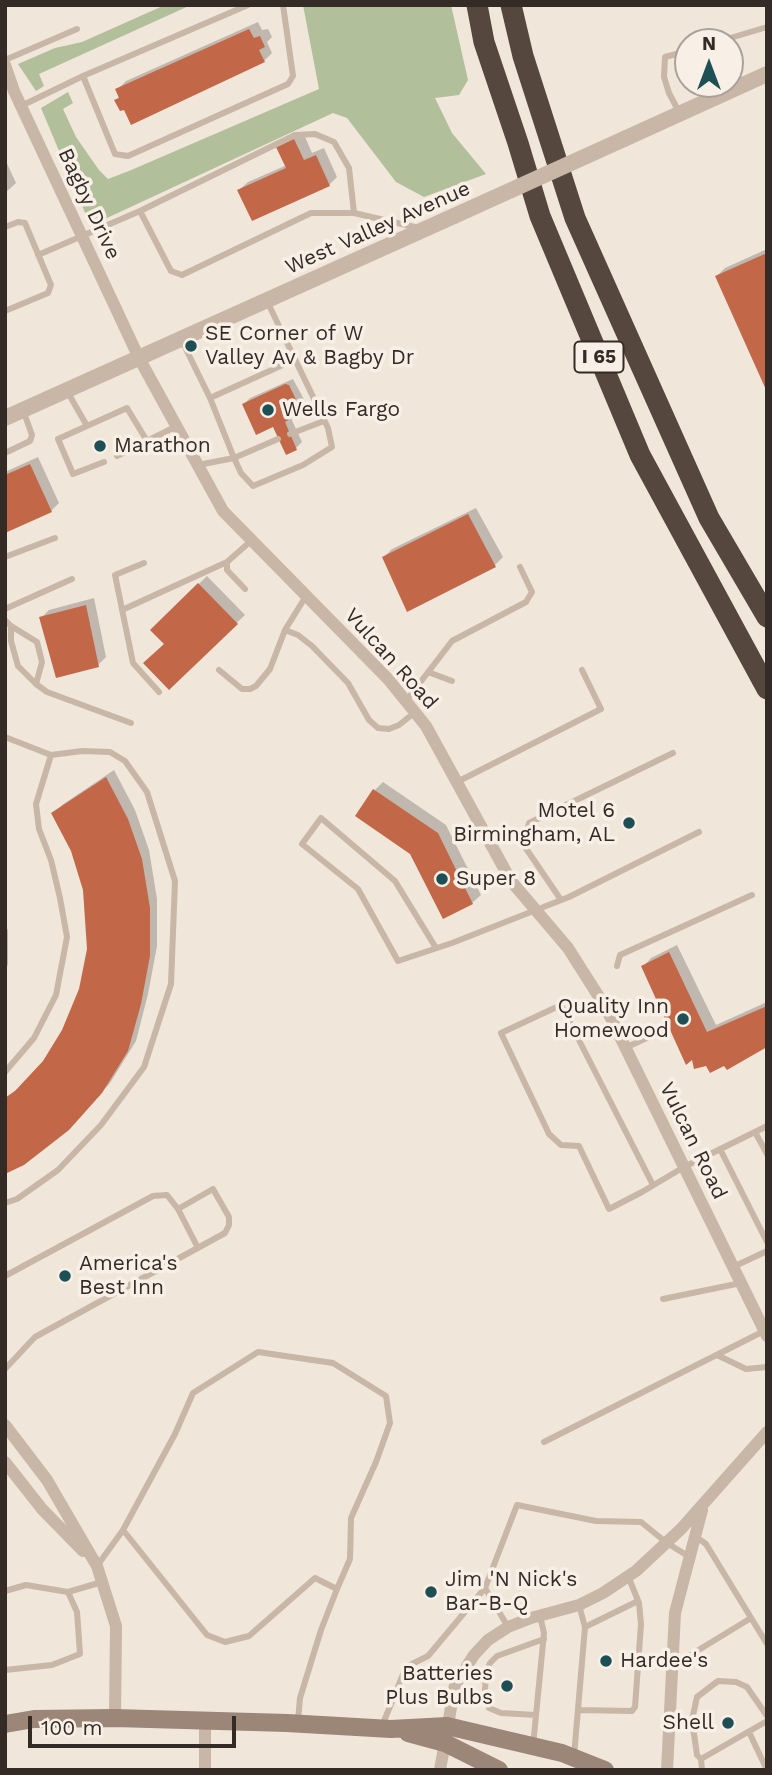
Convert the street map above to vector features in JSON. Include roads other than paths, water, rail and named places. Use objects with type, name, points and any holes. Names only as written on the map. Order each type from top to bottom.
[{"type":"highway","name":"I 65","points":[[477,5],[484,42],[540,216],[640,456],[767,689]]},
{"type":"highway","name":"I 65","points":[[511,5],[523,56],[575,218],[709,518],[767,617]]},
{"type":"highway","points":[[709,518],[767,592]]},
{"type":"main road","points":[[5,1724],[34,1719],[115,1718],[386,1728],[533,1746],[605,1770]]},
{"type":"main road","points":[[446,1735],[499,1770]]},
{"type":"street","name":"Bagby Drive","points":[[5,63],[10,93],[21,106],[139,358]]},
{"type":"street","name":"West Valley Avenue","points":[[5,418],[767,74]]},
{"type":"street","name":"Vulcan Road","points":[[139,358],[223,511],[388,679],[426,726],[511,881],[568,948],[606,1008],[765,1333]]},
{"type":"street","points":[[6,1428],[47,1480],[97,1566],[116,1626],[115,1718]]},
{"type":"street","points":[[440,1770],[455,1685],[474,1654],[488,1640],[508,1628],[579,1605],[628,1576],[667,1544],[767,1432]]},
{"type":"street","points":[[5,1462],[42,1508],[97,1566]]},
{"type":"street","points":[[667,1770],[675,1613],[703,1506]]},
{"type":"street","points":[[205,1721],[205,1770]]},
{"type":"lane","points":[[21,106],[83,76],[248,5]]},
{"type":"lane","points":[[83,76],[115,154],[128,156],[288,84],[293,76],[283,5]]},
{"type":"lane","points":[[744,34],[767,27]]},
{"type":"lane","points":[[5,63],[77,30]]},
{"type":"lane","points":[[674,55],[665,58],[664,77],[668,93],[680,114]]},
{"type":"lane","points":[[38,255],[140,211],[295,135],[315,134],[334,142],[349,168],[354,213]]},
{"type":"lane","points":[[140,211],[170,271],[182,275],[311,213],[354,213],[425,229]]},
{"type":"lane","points":[[5,228],[18,222],[25,223],[51,285],[48,293],[5,311]]},
{"type":"lane","points":[[181,339],[210,398],[240,473],[253,486],[303,465],[332,447],[324,421],[267,301]]},
{"type":"lane","points":[[210,398],[287,363],[292,354]]},
{"type":"lane","points":[[66,390],[87,426]]},
{"type":"lane","points":[[104,462],[73,474],[58,439],[127,408],[147,441]]},
{"type":"lane","points":[[5,453],[30,441],[32,435],[23,410]]},
{"type":"lane","points":[[290,434],[324,421]]},
{"type":"lane","points":[[117,456],[177,426]]},
{"type":"lane","points":[[198,466],[234,458],[278,439]]},
{"type":"lane","points":[[5,557],[55,538]]},
{"type":"lane","points":[[122,610],[227,562],[252,540]]},
{"type":"lane","points":[[227,562],[227,570],[245,589]]},
{"type":"lane","points":[[144,563],[115,575],[134,663],[159,692]]},
{"type":"lane","points":[[406,701],[452,641],[526,602],[532,592],[520,566]]},
{"type":"lane","points":[[5,609],[72,579]]},
{"type":"lane","points":[[219,670],[242,689],[256,686],[270,669],[285,630],[306,596]]},
{"type":"lane","points":[[8,623],[37,642],[41,662],[36,684]]},
{"type":"lane","points":[[8,623],[18,666],[36,684],[47,692],[131,723]]},
{"type":"lane","points":[[285,630],[298,635],[312,646],[348,683],[369,720],[378,728],[389,729],[399,725],[415,712]]},
{"type":"lane","points":[[457,782],[601,709],[582,670]]},
{"type":"lane","points":[[428,672],[452,681]]},
{"type":"lane","points":[[5,737],[51,755],[82,751],[110,752],[125,761],[148,792],[175,881],[171,984],[144,1067],[102,1125],[58,1170],[17,1199],[5,1203]]},
{"type":"lane","points":[[561,900],[523,844],[528,823],[673,753]]},
{"type":"lane","points":[[5,1072],[34,1038],[56,995],[67,937],[51,860],[39,829],[36,804],[51,755]]},
{"type":"lane","points":[[436,948],[395,881],[321,818],[302,844],[358,889],[398,961],[436,948],[561,900],[699,832]]},
{"type":"lane","points":[[617,966],[620,955],[752,895]]},
{"type":"lane","points":[[5,931],[5,964]]},
{"type":"lane","points":[[653,1185],[562,1004],[501,1033],[549,1134],[562,1145],[579,1146],[609,1209],[653,1185],[684,1167],[767,1126]]},
{"type":"lane","points":[[625,1048],[652,1036]]},
{"type":"lane","points":[[755,1132],[767,1154]]},
{"type":"lane","points":[[720,1149],[767,1242]]},
{"type":"lane","points":[[6,1366],[35,1337],[225,1233],[229,1225],[229,1217],[213,1189],[178,1209]]},
{"type":"lane","points":[[5,1276],[153,1196],[167,1195],[178,1209],[198,1248]]},
{"type":"lane","points":[[733,1267],[767,1251]]},
{"type":"lane","points":[[663,1299],[741,1283]]},
{"type":"lane","points":[[544,1442],[765,1333]]},
{"type":"lane","points":[[97,1566],[123,1530],[175,1434],[193,1393],[258,1352],[333,1363],[386,1396],[390,1423],[351,1518],[350,1559],[321,1630],[300,1698],[298,1723]]},
{"type":"lane","points":[[717,1355],[746,1369],[767,1367]]},
{"type":"lane","points":[[386,1728],[406,1667],[428,1656],[485,1588],[517,1505],[596,1521],[641,1522],[667,1544],[688,1556]]},
{"type":"lane","points":[[681,1529],[706,1544],[767,1644]]},
{"type":"lane","points":[[123,1530],[207,1635],[225,1642],[249,1636],[315,1578],[338,1589]]},
{"type":"lane","points":[[578,1710],[632,1711],[635,1707],[641,1624],[638,1601],[628,1576]]},
{"type":"lane","points":[[5,1591],[26,1585],[68,1592],[102,1582]]},
{"type":"lane","points":[[485,1588],[508,1628]]},
{"type":"lane","points":[[5,1670],[52,1665],[80,1654],[77,1612],[68,1592]]},
{"type":"lane","points":[[585,1627],[638,1601]]},
{"type":"lane","points":[[574,1758],[585,1627],[579,1605]]},
{"type":"lane","points":[[533,1746],[544,1639],[540,1616]]},
{"type":"lane","points":[[672,1666],[751,1618]]},
{"type":"lane","points":[[537,1715],[501,1713],[489,1707],[485,1690],[486,1673],[497,1656],[544,1639]]},
{"type":"lane","points":[[701,1759],[767,1719],[747,1687],[736,1682],[718,1681],[697,1697],[692,1720],[702,1770]]},
{"type":"lane","points":[[669,1721],[692,1720]]},
{"type":"lane","points":[[749,1732],[767,1770]]},
{"type":"place","name":"SE Corner of W Valley Av & Bagby Dr","points":[[191,346]]},
{"type":"place","name":"Wells Fargo","points":[[268,410]]},
{"type":"place","name":"Marathon","points":[[100,446]]},
{"type":"place","name":"Motel 6 Birmingham, AL","points":[[629,823]]},
{"type":"place","name":"Super 8","points":[[442,879]]},
{"type":"place","name":"Quality Inn Homewood","points":[[683,1019]]},
{"type":"place","name":"America's Best Inn","points":[[65,1276]]},
{"type":"place","name":"Jim 'N Nick's Bar-B-Q","points":[[431,1592]]},
{"type":"place","name":"Hardee's","points":[[606,1661]]},
{"type":"place","name":"Batteries Plus Bulbs","points":[[507,1686]]},
{"type":"place","name":"Shell","points":[[728,1723]]}]
